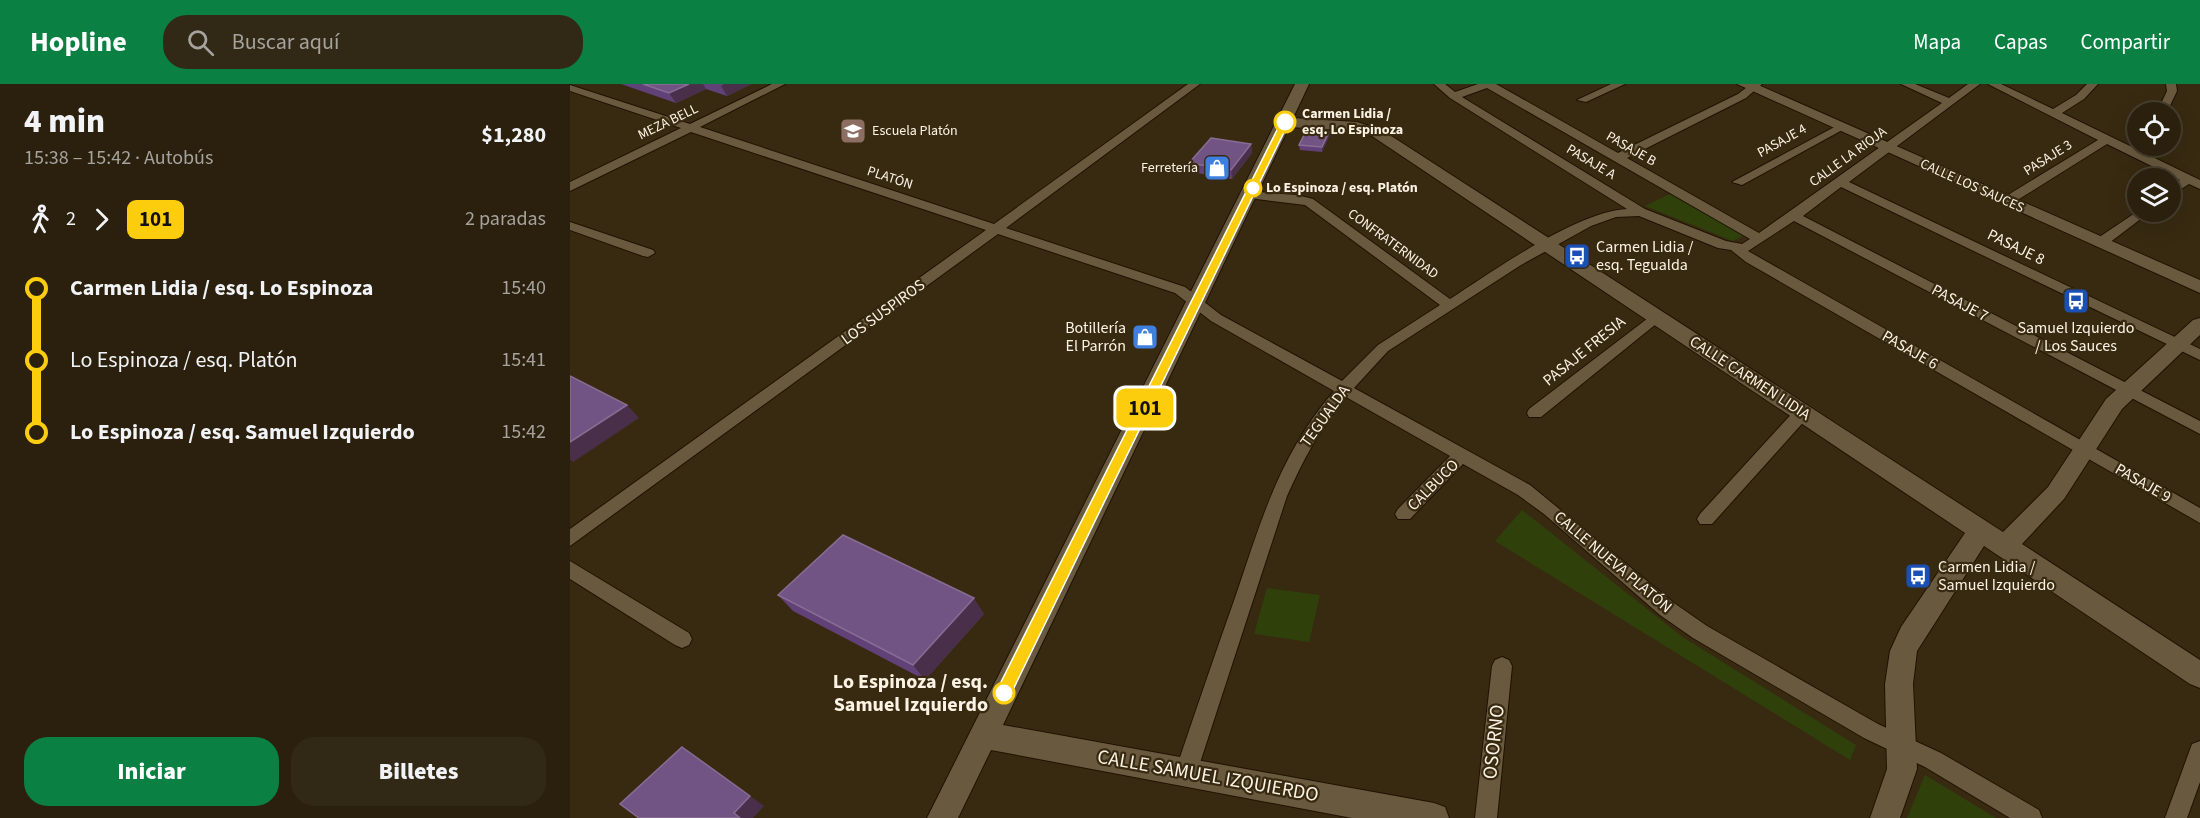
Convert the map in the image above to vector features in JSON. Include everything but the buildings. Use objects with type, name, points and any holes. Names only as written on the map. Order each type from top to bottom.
[{"type":"street","name":"MEZA BELL","points":[[570,187],[780,84]]},
{"type":"street","name":"LOS SUSPIROS","points":[[570,539],[1195,84]]},
{"type":"street","points":[[942,818],[1197,303],[1302,84]]},
{"type":"street","name":"PASAJE A","points":[[1439,84],[1454,96],[1641,212],[1736,248]]},
{"type":"street","points":[[1454,96],[1488,84]]},
{"type":"street","name":"PASAJE B","points":[[1488,84],[1760,239]]},
{"type":"street","points":[[1582,100],[1620,84]]},
{"type":"street","points":[[1906,84],[1950,102]]},
{"type":"street","name":"CALLE LA RIOJA","points":[[1736,248],[1744,248],[1794,216],[1975,84]]},
{"type":"street","points":[[1993,84],[2194,182]]},
{"type":"street","points":[[2053,114],[2080,97],[2093,84]]},
{"type":"street","points":[[2167,102],[2172,91],[2171,84]]},
{"type":"street","points":[[1618,158],[1742,96],[1751,85]]},
{"type":"street","name":"CALLE LOS SAUCES","points":[[1751,85],[2200,287]]},
{"type":"street","name":"PLATÓN","points":[[570,88],[1175,288],[1197,303]]},
{"type":"street","name":"CALLE CARMEN LIDIA","points":[[1285,122],[1373,130],[2200,675]]},
{"type":"street","name":"PASAJE 4","points":[[1738,183],[1840,127]]},
{"type":"street","name":"PASAJE 3","points":[[2007,201],[2105,140]]},
{"type":"street","points":[[2121,148],[2127,146]]},
{"type":"street","name":"PASAJE 8","points":[[1840,182],[2200,356]]},
{"type":"street","name":"CONFRATERNIDAD","points":[[1250,194],[1309,202],[1449,304]]},
{"type":"street","name":"TEGUALDA","points":[[1186,772],[1278,496],[1308,435],[1344,389],[1383,348],[1546,244],[1603,216],[1641,212]]},
{"type":"street","name":"PASAJE 7","points":[[1794,216],[2200,428]]},
{"type":"street","points":[[2100,243],[2130,222]]},
{"type":"street","points":[[570,226],[648,253]]},
{"type":"street","name":"PASAJE 6","points":[[1736,248],[1751,259],[2085,450]]},
{"type":"street","name":"CALLE NUEVA PLATÓN","points":[[1197,303],[1216,318],[1537,499],[1667,609],[1700,632],[1871,731],[1933,760],[2031,818]]},
{"type":"street","name":"PASAJE FRESIA","points":[[1535,413],[1656,317]]},
{"type":"street","points":[[2005,546],[2043,509],[2085,450],[2106,415],[2127,390],[2200,324]]},
{"type":"street","points":[[1706,519],[1802,412]]},
{"type":"street","name":"PASAJE 9","points":[[2085,450],[2200,516]]},
{"type":"street","name":"CALBUCO","points":[[1404,514],[1462,455]]},
{"type":"street","points":[[1885,818],[1902,770],[1904,746],[1899,674],[1901,654],[1910,635],[1981,530]]},
{"type":"street","points":[[570,569],[682,639]]},
{"type":"street","name":"OSORNO","points":[[1486,818],[1502,666]]},
{"type":"street","name":"CALLE SAMUEL IZQUIERDO","points":[[983,735],[1434,818]]},
{"type":"street","points":[[2176,818],[2200,751]]},
{"type":"green space","points":[[1672,193],[1745,235],[1733,241],[1645,206]]},
{"type":"green space","points":[[1522,510],[1681,636],[1856,745],[1850,760],[1495,541]]},
{"type":"green space","points":[[1267,588],[1320,595],[1309,642],[1254,634]]},
{"type":"green space","points":[[1925,775],[1996,818],[1907,818]]},
{"type":"bus line","name":"101","points":[[1004,693],[1285,122]]},
{"type":"place","name":"Carmen Lidia / esq. Lo Espinoza","points":[[1285,122]]},
{"type":"place","name":"Escuela Platón","points":[[853,131]]},
{"type":"place","name":"Ferretería","points":[[1217,168]]},
{"type":"place","name":"Lo Espinoza / esq. Platón","points":[[1253,188]]},
{"type":"place","name":"Carmen Lidia / esq. Tegualda","points":[[1577,256]]},
{"type":"place","name":"Samuel Izquierdo / Los Sauces","points":[[2076,301]]},
{"type":"place","name":"Botillería El Parrón","points":[[1145,337]]},
{"type":"place","name":"Carmen Lidia / Samuel Izquierdo","points":[[1918,576]]},
{"type":"place","name":"Lo Espinoza / esq. Samuel Izquierdo","points":[[1004,693]]}]
